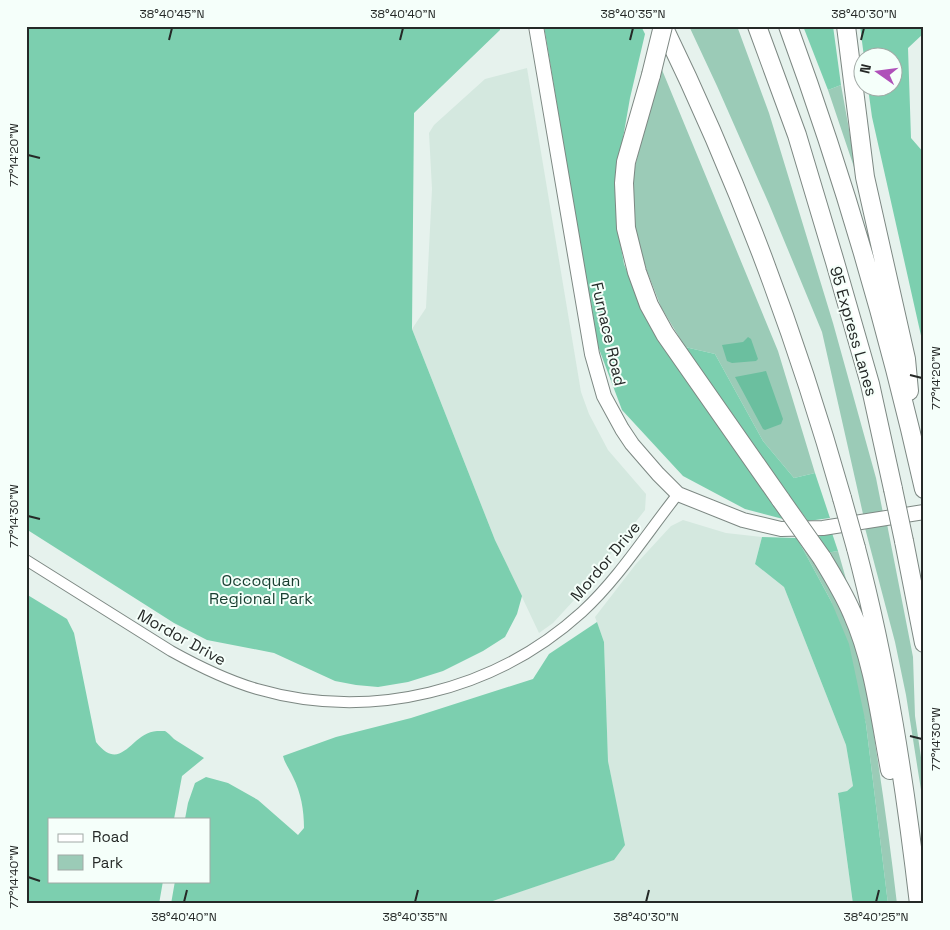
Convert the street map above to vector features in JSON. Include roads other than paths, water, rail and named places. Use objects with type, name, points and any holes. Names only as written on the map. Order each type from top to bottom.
[{"type":"highway","points":[[663,26],[626,162],[624,183],[626,228],[636,272],[649,305],[665,334],[822,558],[845,598],[864,644],[890,771],[914,858]]},
{"type":"highway","points":[[663,26],[720,150],[765,261],[823,429],[856,548],[886,678],[901,764],[919,904]]},
{"type":"highway","name":"95 Express Lanes","points":[[757,26],[797,136],[870,384],[924,644]]},
{"type":"highway","points":[[788,26],[857,236],[923,486]]},
{"type":"highway","points":[[846,26],[865,177],[906,359],[913,444]]},
{"type":"main road","name":"Furnace Road","points":[[536,26],[585,318],[598,379],[612,413],[627,437],[658,474],[678,494],[744,520],[781,529],[823,528],[924,512]]},
{"type":"street","name":"Mordor Drive","points":[[26,560],[171,651],[227,679],[257,690],[296,698],[345,702],[377,702],[434,692],[465,682],[508,664],[538,646],[582,612],[600,594],[678,494]]},
{"type":"park label","name":"Occoquan Regional Park","points":[[261,589]]}]
